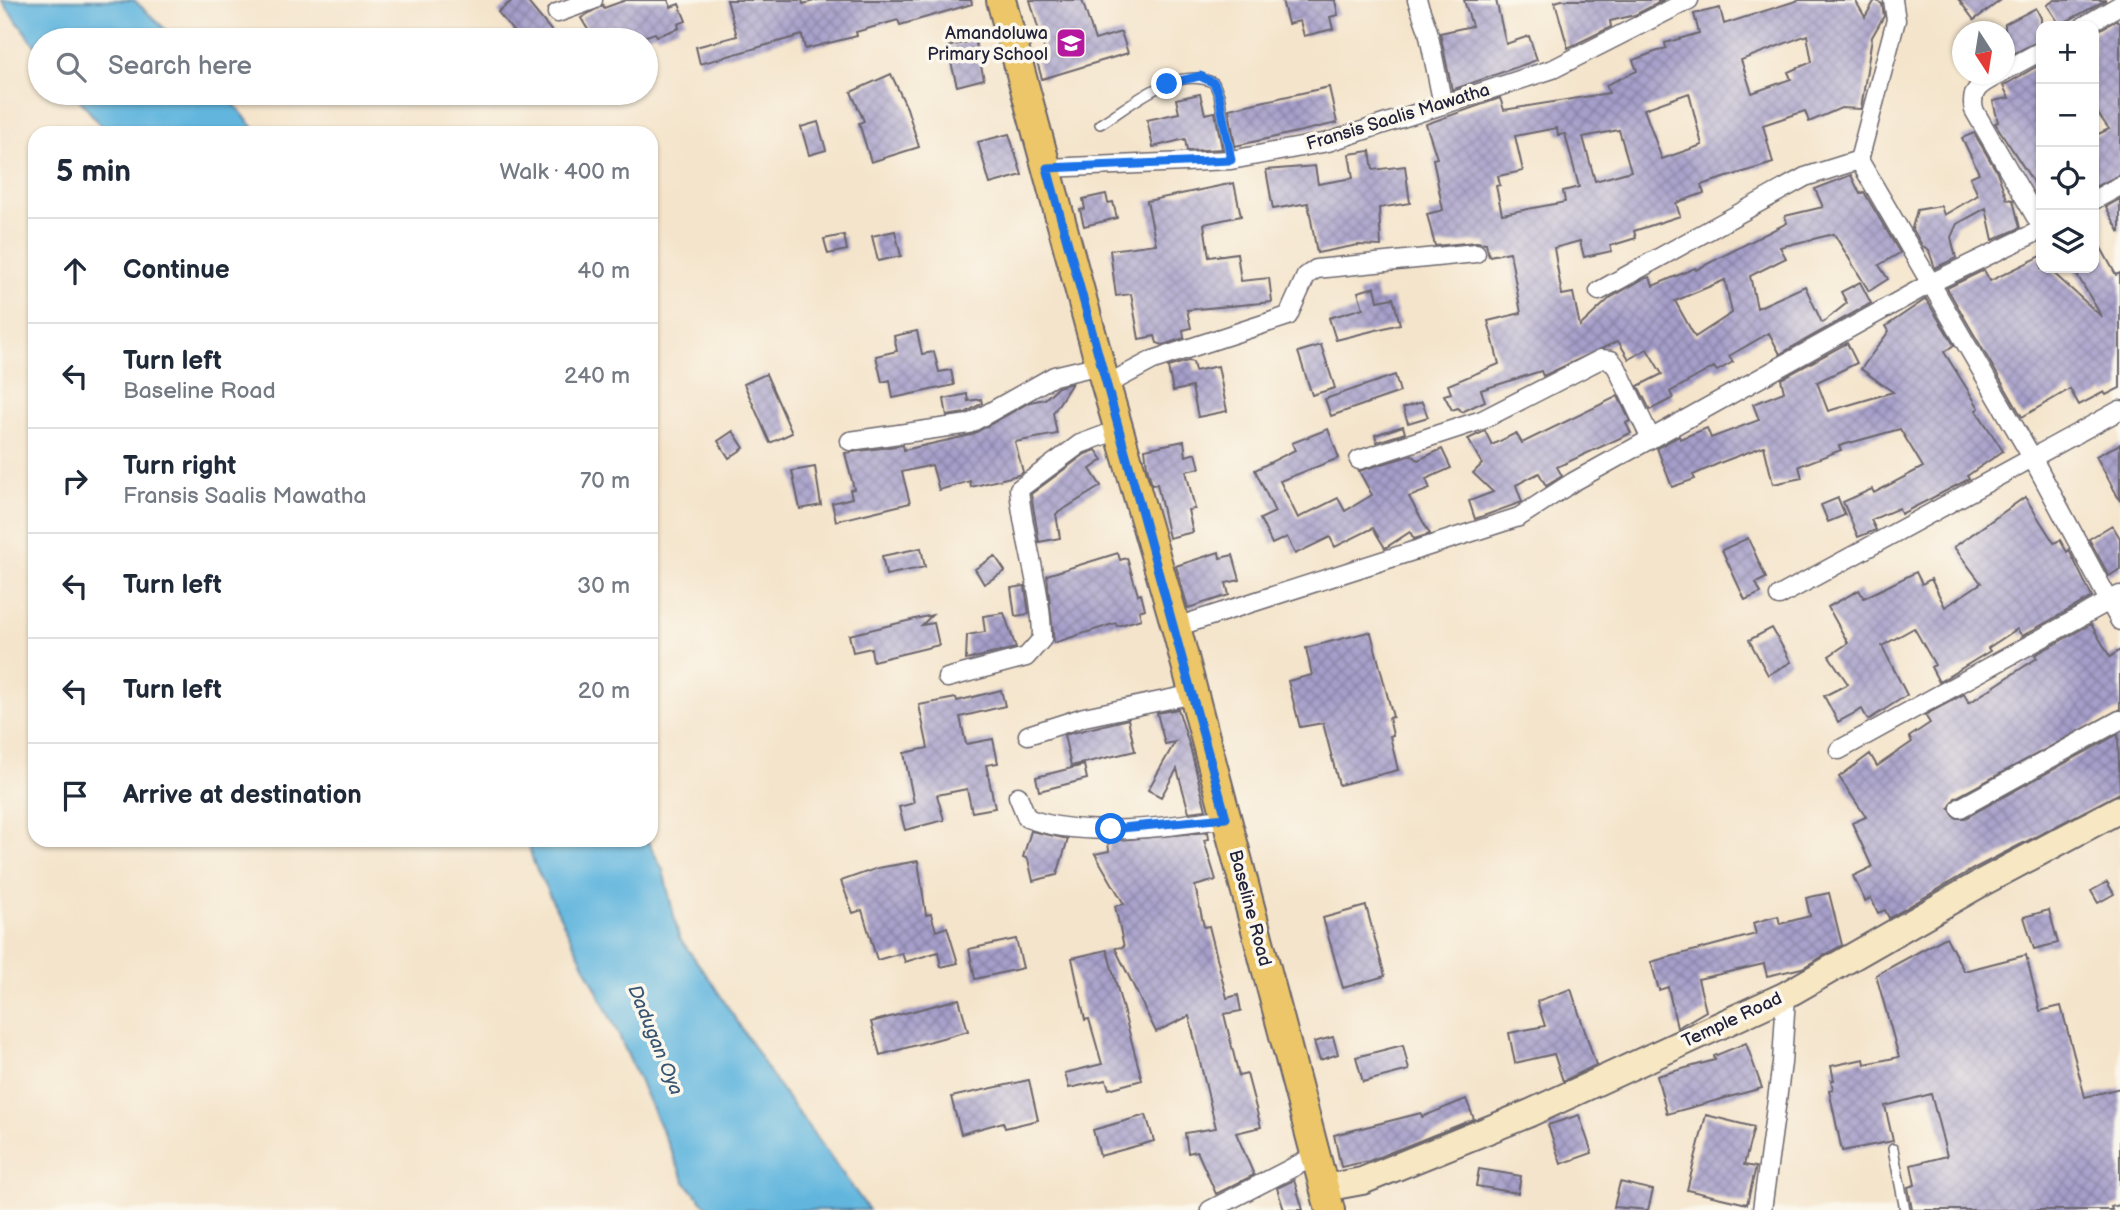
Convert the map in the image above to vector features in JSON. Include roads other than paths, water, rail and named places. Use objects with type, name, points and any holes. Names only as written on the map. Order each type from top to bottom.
[{"type":"main road","name":"Baseline Road","points":[[1001,0],[1118,430],[1176,627],[1327,1199]]},
{"type":"street","points":[[557,13],[593,0]]},
{"type":"street","points":[[1417,0],[1428,31],[1444,105]]},
{"type":"street","name":"Fransis Saalis Mawatha","points":[[1047,168],[1231,160],[1328,142],[1553,69],[1689,0]]},
{"type":"street","points":[[1892,0],[1896,20],[1859,160],[2115,598],[2120,621]]},
{"type":"street","points":[[2093,21],[2120,5]]},
{"type":"street","points":[[2015,65],[2036,54]]},
{"type":"street","points":[[1981,84],[1973,93],[1974,110],[2036,219]]},
{"type":"street","points":[[1599,291],[1805,177],[1859,160]]},
{"type":"street","points":[[2099,197],[2120,186]]},
{"type":"street","points":[[1176,627],[1518,517],[1573,482],[1931,283],[2036,230]]},
{"type":"street","points":[[850,441],[969,424],[1054,376],[1103,375],[1288,316],[1306,276],[1316,270],[1476,253]]},
{"type":"street","points":[[1359,460],[1482,420],[1601,359],[1611,360],[1617,368],[1651,439]]},
{"type":"street","points":[[1779,596],[2120,410]]},
{"type":"street","points":[[947,678],[1026,657],[1042,639],[1042,616],[1022,522],[1019,489],[1080,444],[1118,430]]},
{"type":"street","points":[[1839,750],[2115,598]]},
{"type":"street","points":[[1028,734],[1084,717],[1194,694]]},
{"type":"street","points":[[1960,808],[2120,720]]},
{"type":"street","points":[[1018,796],[1027,818],[1052,825],[1133,829],[1226,818]]},
{"type":"street","name":"Temple Road","points":[[1327,1199],[1362,1181],[1530,1113],[1786,995],[1983,882],[2120,810]]},
{"type":"street","points":[[1762,1210],[1782,1063],[1786,995]]},
{"type":"street","points":[[1210,1210],[1315,1156]]},
{"type":"lane","points":[[1100,124],[1167,84],[1200,76],[1214,83],[1219,95],[1231,160]]},
{"type":"lane","points":[[1893,1149],[1905,1210]]},
{"type":"water","points":[[1,0],[134,0],[164,28],[28,28],[28,36]]},
{"type":"water","points":[[84,105],[235,105],[252,126],[101,126]]},
{"type":"water","name":"Dadugan Oya","points":[[529,847],[651,847],[663,870],[679,937],[713,984],[776,1082],[869,1210],[710,1210],[685,1182],[616,1029],[534,864]]},
{"type":"place","name":"Amandoluwa Primary School","points":[[1071,43]]}]
